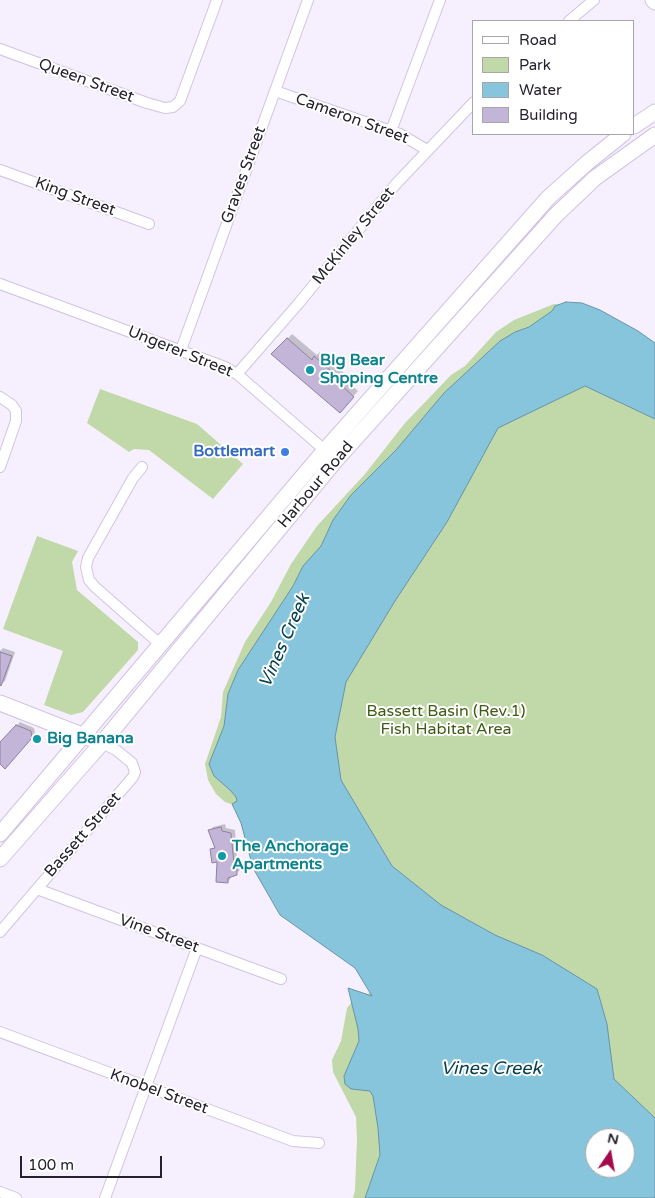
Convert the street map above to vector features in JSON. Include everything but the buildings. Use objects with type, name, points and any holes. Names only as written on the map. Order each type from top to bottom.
[{"type":"main road","points":[[635,125],[655,112]]},
{"type":"main road","name":"Harbour Road","points":[[0,834],[325,450],[548,198],[622,135]]},
{"type":"main road","name":"Harbour Road","points":[[0,859],[102,743],[336,460],[556,215],[594,178],[655,135]]},
{"type":"main road","points":[[0,702],[102,743]]},
{"type":"street","name":"Queen Street","points":[[0,49],[147,103],[165,108],[173,107],[180,101],[217,0]]},
{"type":"street","name":"Graves Street","points":[[181,350],[308,0]]},
{"type":"street","points":[[391,131],[440,0]]},
{"type":"street","points":[[570,20],[594,0]]},
{"type":"street","name":"Cameron Street","points":[[275,91],[391,131],[412,140],[427,150]]},
{"type":"street","name":"McKinley Street","points":[[237,374],[299,303],[395,185],[472,104]]},
{"type":"street","name":"King Street","points":[[0,170],[149,224]]},
{"type":"street","name":"Ungerer Street","points":[[0,284],[181,350],[237,374],[336,460]]},
{"type":"street","points":[[0,397],[12,405],[16,411],[16,421],[0,467]]},
{"type":"street","points":[[142,467],[133,478],[88,558],[86,567],[89,580],[95,587],[161,645]]},
{"type":"street","name":"Bassett Street","points":[[0,932],[133,777],[135,772],[132,763],[116,750],[102,743]]},
{"type":"street","name":"Vine Street","points":[[37,889],[282,978]]},
{"type":"street","points":[[105,1198],[196,948]]},
{"type":"street","name":"Knobel Street","points":[[0,1032],[293,1141],[319,1143]]},
{"type":"street","points":[[0,1192],[16,1198]]},
{"type":"green space","name":"Bassett Basin (Rev.1) Fish Habitat Area","points":[[554,304],[577,306],[655,346],[655,1198],[353,1198],[357,1140],[356,1117],[333,1072],[332,1060],[341,1041],[347,1008],[360,992],[368,995],[381,958],[257,813],[225,802],[216,794],[208,780],[205,764],[221,717],[223,692],[245,642],[271,602],[291,564],[317,526],[365,474],[405,423],[451,375],[465,366],[496,332],[514,320]]},
{"type":"green space","points":[[100,389],[197,424],[243,464],[213,499],[149,450],[134,449],[129,452],[87,423]]},
{"type":"green space","points":[[37,536],[78,551],[72,562],[77,590],[138,642],[138,650],[83,712],[71,715],[44,705],[63,651],[3,629]]},
{"type":"water","name":"Vines Creek","points":[[566,302],[582,303],[600,310],[638,331],[655,343],[655,419],[585,386],[498,428],[447,522],[395,601],[346,682],[335,737],[341,780],[392,866],[441,905],[495,935],[542,955],[597,989],[607,1024],[614,1079],[655,1118],[655,1198],[365,1198],[380,1155],[378,1128],[373,1096],[370,1091],[351,1089],[345,1084],[344,1076],[359,1041],[348,988],[372,996],[355,968],[280,915],[253,868],[241,823],[232,804],[237,801],[236,797],[214,776],[209,764],[224,726],[228,694],[238,670],[293,586],[303,566],[321,546],[333,520],[351,495],[396,450],[444,393],[500,341],[515,332],[529,327],[552,311],[555,306]]},
{"type":"place","name":"BIg Bear Shpping Centre","points":[[310,370]]},
{"type":"place","name":"Bottlemart","points":[[285,452]]},
{"type":"place","name":"Big Banana","points":[[37,739]]},
{"type":"place","name":"The Anchorage Apartments","points":[[222,856]]}]
